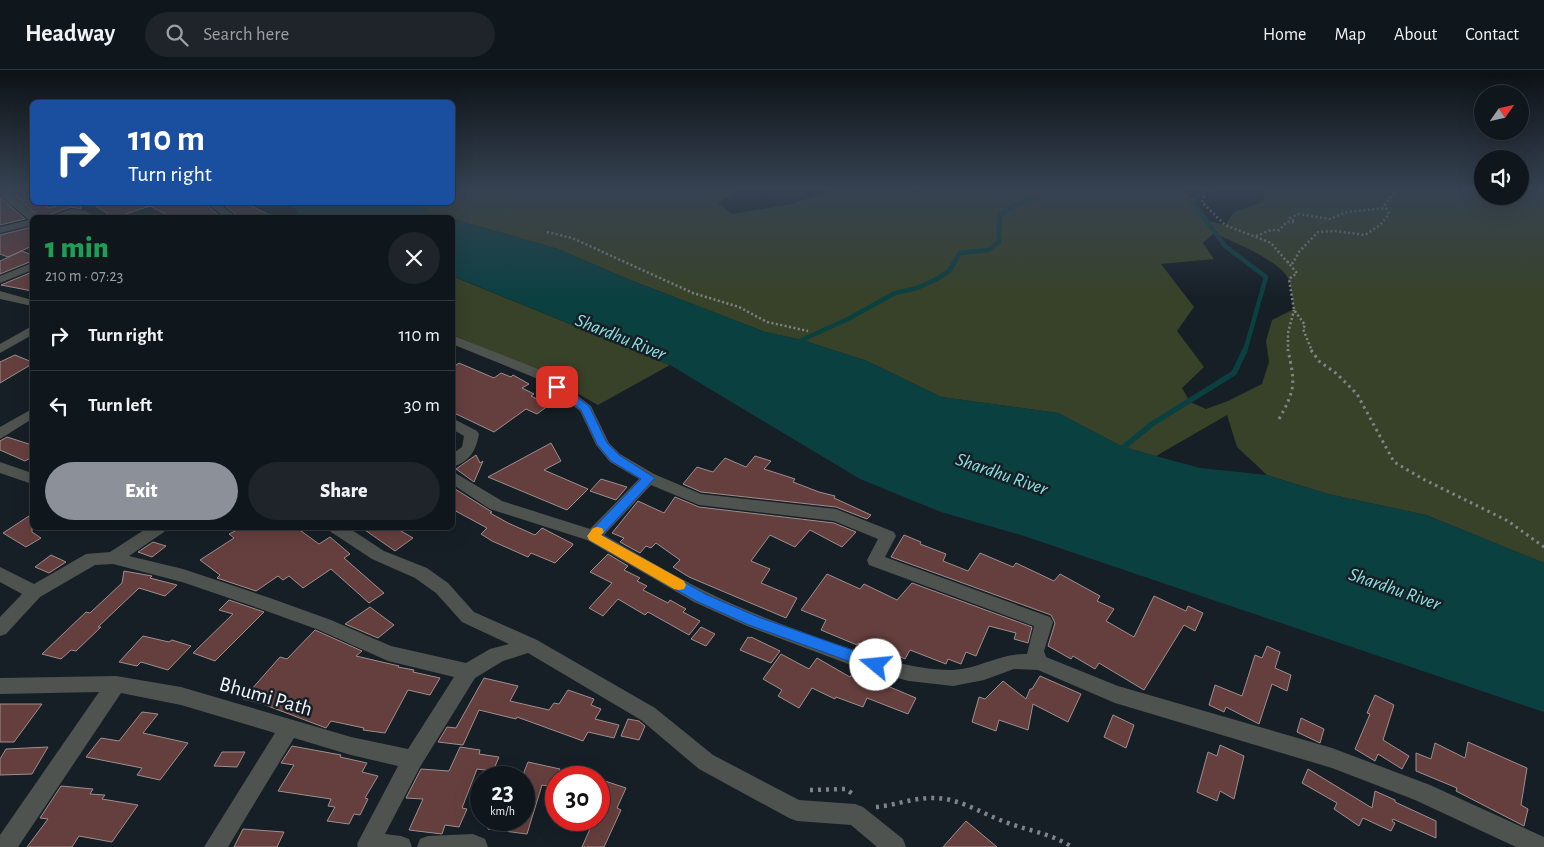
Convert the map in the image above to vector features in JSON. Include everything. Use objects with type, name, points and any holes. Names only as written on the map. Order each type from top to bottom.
[{"type":"street","points":[[0,230],[19,225]]},
{"type":"street","points":[[0,280],[30,267]]},
{"type":"street","points":[[0,295],[30,302]]},
{"type":"street","points":[[0,349],[30,331]]},
{"type":"street","points":[[455,340],[543,376],[586,409],[602,444],[615,458],[649,478],[700,498],[836,516],[888,536],[875,560],[935,584],[992,602],[1044,622],[1035,651],[1040,662]]},
{"type":"street","points":[[0,434],[30,413]]},
{"type":"street","points":[[455,424],[472,434],[469,449],[455,460]]},
{"type":"street","points":[[0,467],[30,478]]},
{"type":"street","points":[[455,478],[496,505],[593,536],[700,597],[753,621],[860,660],[909,673],[953,678],[984,672],[1013,660],[1040,662],[1115,694],[1332,758],[1422,792],[1541,847]]},
{"type":"street","points":[[593,536],[649,478]]},
{"type":"street","points":[[113,558],[155,530]]},
{"type":"street","points":[[340,530],[378,555],[421,573],[442,588],[468,617],[530,645],[648,714],[706,762],[774,796],[797,810],[855,815],[894,847]]},
{"type":"street","points":[[0,630],[34,592],[92,559],[113,558],[183,576],[264,603],[325,625],[388,653],[468,672]]},
{"type":"street","points":[[0,574],[34,592]]},
{"type":"street","points":[[401,847],[368,844],[413,760],[468,672],[497,655],[530,645]]},
{"type":"street","points":[[5,847],[116,684]]},
{"type":"street","name":"Bhumi Path","points":[[0,686],[116,684],[181,696],[351,746],[413,760]]},
{"type":"street","points":[[215,847],[290,727]]},
{"type":"street","points":[[428,847],[473,845],[477,847]]},
{"type":"path","points":[[1226,225],[1271,243],[1297,273],[1288,279],[1294,310],[1305,325],[1303,329],[1313,354],[1357,394],[1394,462],[1423,480],[1508,522],[1544,547]]},
{"type":"path","points":[[1255,237],[1271,230],[1278,230],[1283,225]]},
{"type":"path","points":[[1287,262],[1293,263],[1299,252],[1318,232],[1335,230],[1365,235],[1380,225]]},
{"type":"path","points":[[547,232],[572,238],[693,293],[739,307],[767,322],[808,331]]},
{"type":"path","points":[[1279,419],[1290,399],[1294,385],[1287,341],[1289,324],[1294,310]]},
{"type":"path","points":[[774,796],[802,791],[846,789],[859,798]]},
{"type":"path","points":[[872,808],[893,807],[926,798],[956,801],[1008,823],[1059,838],[1072,847]]},
{"type":"shaded area","points":[[475,225],[1544,225],[1544,563],[1426,515],[1328,494],[1267,475],[1237,447],[1227,415],[1156,456],[1123,447],[1058,413],[941,397],[867,361],[802,340],[765,332],[630,280],[558,249]],"holes":[[[1214,233],[1244,246],[1283,271],[1288,278],[1294,309],[1272,320],[1266,341],[1269,362],[1262,384],[1228,401],[1206,409],[1190,402],[1182,388],[1204,367],[1177,331],[1194,307],[1161,264],[1214,259],[1203,243]]]},
{"type":"shaded area","points":[[455,277],[670,365],[598,405],[534,369],[455,336]]},
{"type":"water","name":"Shardhu River","points":[[455,225],[474,225],[558,249],[630,280],[765,332],[802,340],[867,361],[941,397],[1058,413],[1123,447],[1200,468],[1267,475],[1328,494],[1426,515],[1544,563],[1544,712],[1021,535],[941,512],[860,479],[670,365],[455,277]]},
{"type":"building","points":[[30,228],[30,247],[8,257],[0,254],[0,235]]},
{"type":"building","points":[[22,251],[30,254],[30,262],[0,274],[0,261]]},
{"type":"building","points":[[30,273],[30,291],[1,285]]},
{"type":"building","points":[[15,355],[30,361],[30,365],[0,383],[0,362]]},
{"type":"building","points":[[459,363],[494,378],[501,373],[511,377],[513,375],[529,384],[522,388],[534,394],[531,396],[549,405],[537,414],[526,409],[494,432],[455,413],[455,366]]},
{"type":"building","points":[[7,437],[30,444],[30,458],[25,461],[0,450],[0,441]]},
{"type":"building","points":[[551,443],[561,461],[544,470],[588,489],[567,510],[488,477]]},
{"type":"building","points":[[476,455],[480,463],[483,461],[474,482],[456,469]]},
{"type":"building","points":[[755,456],[771,461],[764,469],[795,479],[793,482],[819,492],[835,496],[834,498],[871,515],[867,519],[836,507],[701,492],[683,484],[697,467],[713,472],[725,458],[746,467]]},
{"type":"building","points":[[601,479],[627,487],[616,500],[590,491]]},
{"type":"building","points":[[455,489],[508,523],[535,535],[542,528],[573,544],[555,563],[531,553],[528,557],[492,541],[481,534],[487,528],[455,511]]},
{"type":"building","points":[[675,497],[699,507],[834,523],[856,532],[842,547],[810,530],[795,547],[770,535],[751,561],[770,569],[761,583],[797,598],[786,618],[689,577],[673,567],[680,560],[656,543],[651,548],[646,546],[640,553],[620,542],[624,538],[612,533],[638,501],[664,513]]},
{"type":"building","points":[[30,515],[30,530],[41,538],[26,547],[3,533]]},
{"type":"building","points":[[237,530],[300,530],[319,544],[330,537],[350,554],[344,558],[384,593],[369,603],[331,569],[303,588],[289,576],[283,580],[278,576],[256,591],[217,578],[220,575],[200,560],[234,538],[229,534]]},
{"type":"building","points":[[365,530],[399,530],[413,538],[395,551]]},
{"type":"building","points":[[904,535],[921,542],[920,544],[946,554],[943,561],[968,571],[980,553],[1013,567],[1016,563],[1054,581],[1060,574],[1100,596],[1097,601],[1114,609],[1106,621],[1134,637],[1154,596],[1186,611],[1188,606],[1203,613],[1195,631],[1184,625],[1144,690],[1099,663],[1095,669],[1073,656],[1071,659],[1048,646],[1055,623],[1051,615],[891,557]]},
{"type":"building","points":[[153,542],[166,546],[152,557],[138,552]]},
{"type":"building","points":[[608,554],[628,566],[624,570],[640,578],[637,581],[647,586],[643,590],[668,603],[670,600],[686,609],[683,612],[700,621],[689,635],[648,612],[645,615],[618,599],[603,616],[589,608],[612,583],[590,572]]},
{"type":"building","points":[[51,555],[66,562],[49,573],[35,567]]},
{"type":"building","points":[[124,571],[152,576],[150,578],[177,585],[165,596],[139,588],[76,651],[71,650],[61,659],[42,654],[86,612],[90,613],[122,583]]},
{"type":"building","points":[[827,574],[860,589],[864,584],[897,600],[912,583],[1032,627],[1028,643],[1014,639],[1016,633],[989,626],[976,656],[966,652],[961,664],[948,659],[946,664],[910,650],[905,659],[881,648],[878,653],[858,643],[857,645],[821,630],[826,620],[801,610]]},
{"type":"building","points":[[229,600],[264,612],[215,661],[193,653],[233,614],[219,610]]},
{"type":"building","points":[[370,607],[394,625],[378,638],[345,624]]},
{"type":"building","points":[[701,627],[715,634],[706,646],[691,639]]},
{"type":"building","points":[[315,630],[362,651],[356,656],[440,678],[430,695],[408,690],[385,733],[363,730],[364,728],[331,721],[326,728],[260,703],[243,699],[280,657],[287,659]]},
{"type":"building","points":[[143,636],[169,642],[172,640],[191,646],[168,670],[141,662],[137,666],[119,662]]},
{"type":"building","points":[[748,637],[780,651],[771,663],[740,650]]},
{"type":"building","points":[[1267,646],[1280,652],[1275,668],[1291,675],[1287,691],[1272,684],[1259,724],[1226,707],[1224,712],[1209,705],[1215,685],[1242,696],[1255,655],[1262,658]]},
{"type":"building","points":[[781,654],[809,669],[817,658],[850,677],[852,674],[877,684],[878,682],[916,698],[908,714],[867,698],[863,707],[836,697],[835,699],[812,688],[799,708],[778,696],[782,690],[763,679]]},
{"type":"building","points":[[1040,676],[1081,694],[1068,722],[1033,704],[1028,730],[999,720],[996,731],[972,722],[979,697],[985,699],[1003,681],[1026,699],[1030,689],[1032,689]]},
{"type":"building","points":[[484,678],[518,686],[510,701],[549,710],[554,703],[559,704],[568,690],[594,699],[591,705],[601,709],[595,719],[619,725],[614,738],[588,732],[583,741],[517,717],[516,719],[479,710],[463,745],[438,742],[447,727],[456,728]]},
{"type":"building","points":[[1375,695],[1394,705],[1383,740],[1409,756],[1402,769],[1378,754],[1375,761],[1355,749],[1370,714],[1367,713]]},
{"type":"building","points":[[0,704],[42,704],[14,742],[0,742]]},
{"type":"building","points":[[142,712],[158,714],[143,733],[188,743],[160,780],[137,775],[142,768],[86,757],[101,738],[119,741]]},
{"type":"building","points":[[1113,715],[1134,725],[1126,748],[1104,737]]},
{"type":"building","points":[[1301,718],[1324,729],[1320,743],[1297,732]]},
{"type":"building","points":[[628,719],[639,721],[645,726],[639,740],[621,736]]},
{"type":"building","points":[[1468,742],[1527,768],[1521,805],[1528,809],[1524,826],[1456,791],[1457,788],[1416,771],[1416,753],[1431,759],[1435,743],[1465,758]]},
{"type":"building","points":[[1220,745],[1244,756],[1234,799],[1220,791],[1217,801],[1197,792],[1208,752],[1217,756]]},
{"type":"building","points":[[292,746],[341,755],[340,757],[367,763],[362,772],[378,776],[365,798],[368,799],[360,815],[354,814],[349,824],[327,821],[335,807],[328,806],[331,799],[278,791],[294,765],[281,763]]},
{"type":"building","points":[[48,747],[32,774],[0,775],[0,759],[6,749]]},
{"type":"building","points":[[460,747],[480,750],[479,754],[499,757],[495,766],[470,766],[470,787],[462,808],[467,809],[459,827],[445,825],[442,834],[409,830],[423,799],[406,798],[421,769],[449,771]]},
{"type":"building","points":[[222,752],[245,752],[237,767],[214,766]]},
{"type":"building","points":[[528,762],[546,766],[545,786],[542,785],[535,808],[535,766],[526,766]]},
{"type":"building","points":[[1308,769],[1372,808],[1375,791],[1436,821],[1436,838],[1393,819],[1392,821],[1395,823],[1391,831],[1363,818],[1359,826],[1334,809],[1337,803],[1302,783]]},
{"type":"building","points":[[610,783],[626,788],[617,808],[621,810],[604,847],[582,847],[589,831],[610,831]]},
{"type":"building","points":[[61,786],[93,789],[90,794],[105,795],[102,799],[138,805],[112,842],[79,836],[72,847],[27,847],[48,819],[40,818]]},
{"type":"building","points":[[966,821],[997,847],[943,847]]},
{"type":"building","points":[[243,829],[284,832],[277,847],[234,847]]},
{"type":"building","points":[[504,831],[528,831],[527,834]]},
{"type":"waterway","points":[[795,343],[848,319],[895,293],[917,288],[935,280],[949,271],[960,253],[988,250],[999,242],[999,225]]},
{"type":"waterway","points":[[1210,225],[1225,246],[1266,277],[1245,351]]},
{"type":"waterway","points":[[1119,451],[1152,424],[1234,373],[1245,350]]},
{"type":"slow traffic","points":[[597,532],[593,536],[679,585]]},
{"type":"route","points":[[557,387],[586,409],[602,444],[615,458],[649,478],[593,536],[700,597],[753,621],[876,665]]}]
